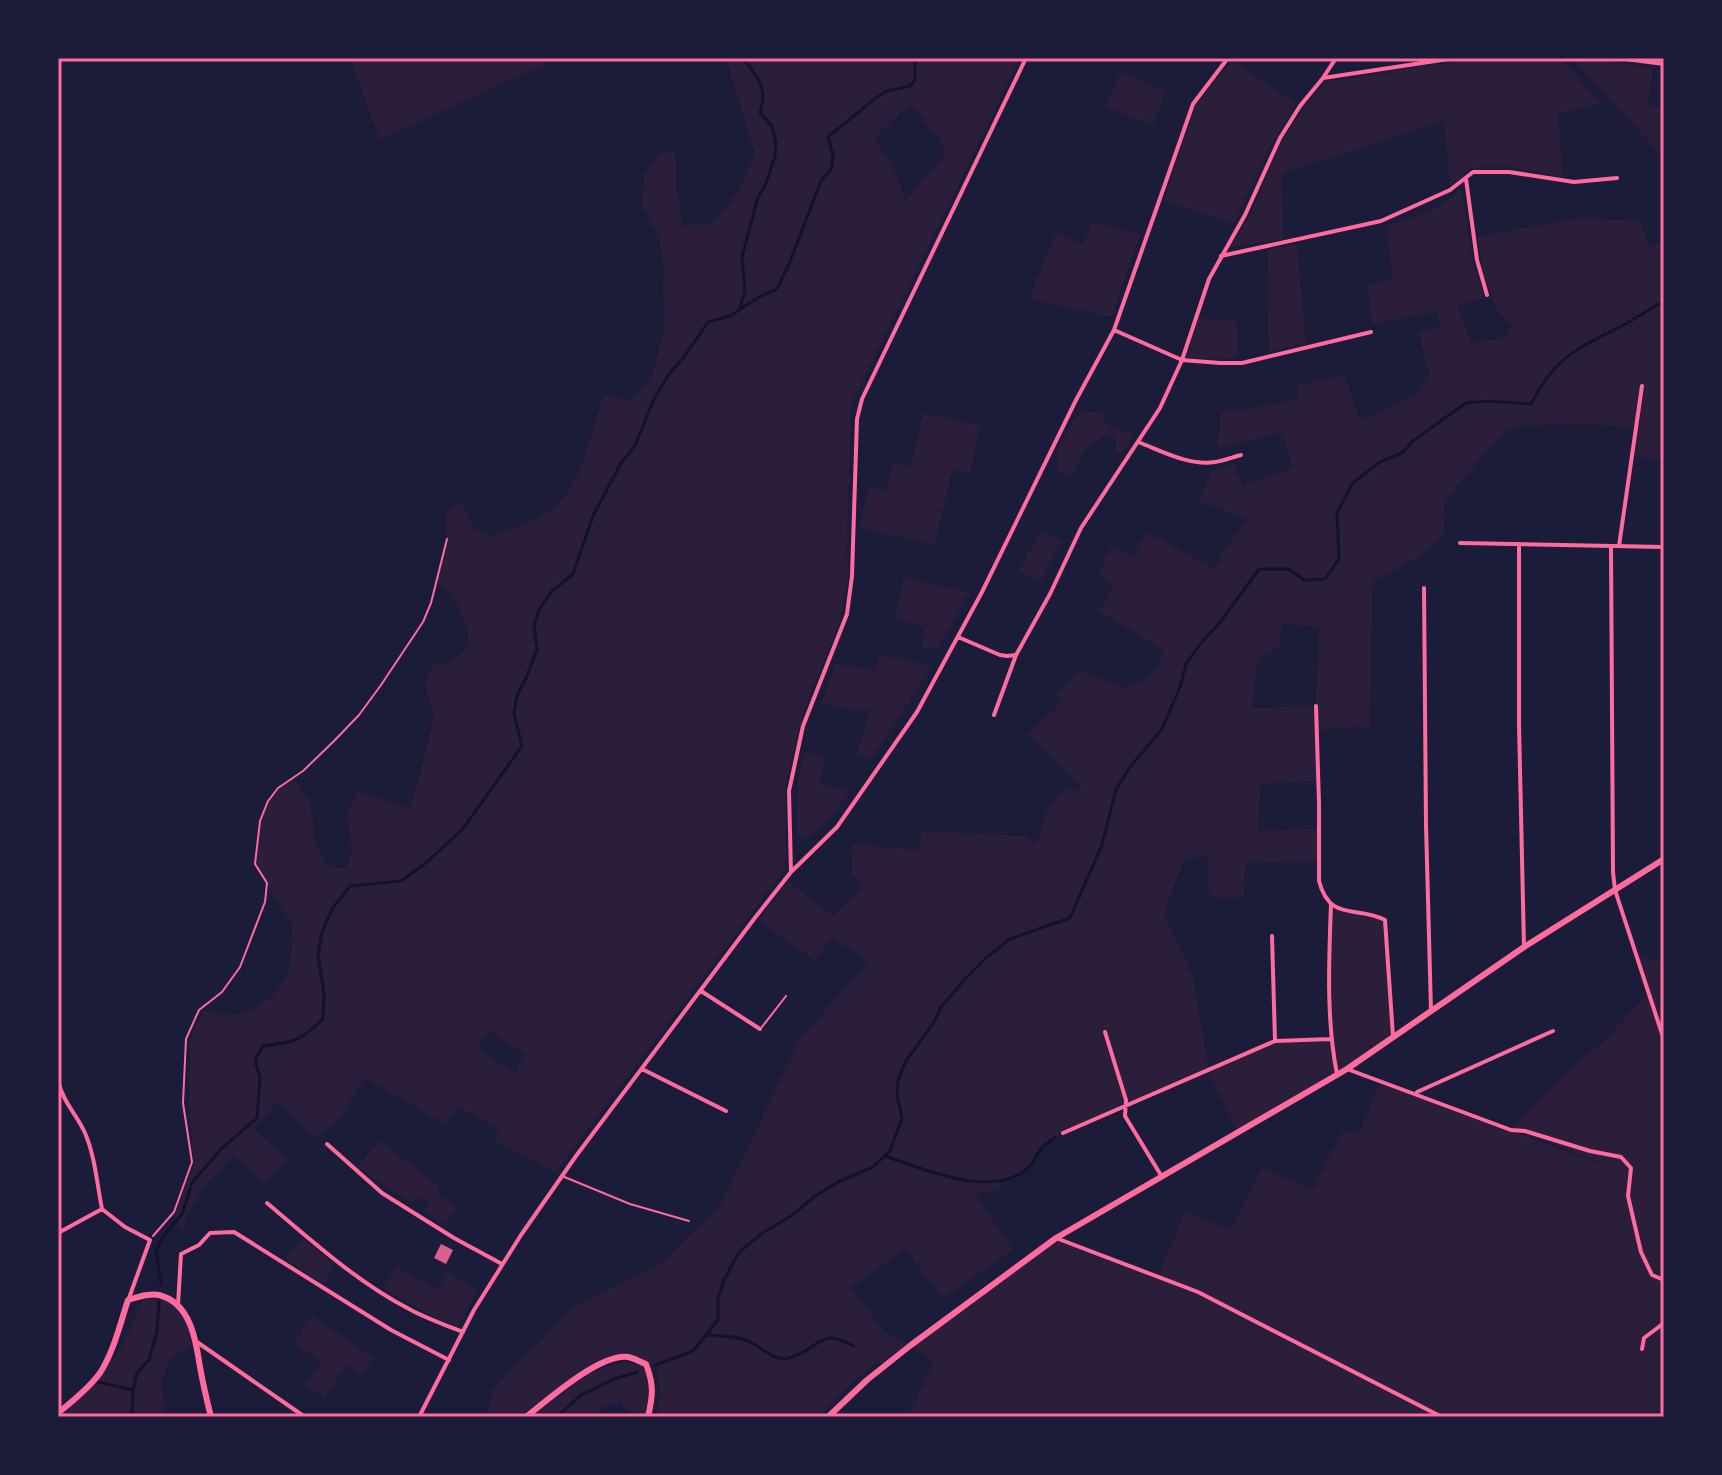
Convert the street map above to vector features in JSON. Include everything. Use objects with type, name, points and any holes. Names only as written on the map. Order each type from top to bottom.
[{"type":"street","points":[[791,872],[789,791],[803,726],[847,614],[852,576],[856,433],[862,399],[1026,58]]},
{"type":"street","points":[[419,1417],[502,1264],[562,1176],[791,872],[837,827],[917,712],[1026,506],[1076,400],[1114,330],[1193,104],[1228,58]]},
{"type":"street","points":[[994,715],[1016,655],[1050,594],[1081,528],[1160,408],[1182,360],[1204,291],[1245,215],[1280,138],[1336,58]]},
{"type":"street","points":[[1323,78],[1455,58]]},
{"type":"street","points":[[1618,58],[1664,64]]},
{"type":"street","points":[[1221,256],[1381,221],[1450,190],[1473,172],[1509,172],[1574,182],[1617,178]]},
{"type":"street","points":[[1465,178],[1477,260],[1487,295]]},
{"type":"street","points":[[1114,330],[1182,360],[1199,363],[1242,363],[1371,332]]},
{"type":"street","points":[[1619,546],[1642,386]]},
{"type":"street","points":[[1138,442],[1196,462],[1215,462],[1241,455]]},
{"type":"street","points":[[1460,543],[1664,547]]},
{"type":"street","points":[[1519,544],[1524,947]]},
{"type":"street","points":[[1611,546],[1613,872],[1615,890],[1664,1040]]},
{"type":"street","points":[[1424,588],[1431,1011]]},
{"type":"street","points":[[958,637],[1000,655],[1016,655]]},
{"type":"street","points":[[1316,706],[1319,881],[1322,893],[1341,911],[1385,920],[1393,1036]]},
{"type":"street","points":[[828,1417],[911,1345],[1056,1238],[1347,1069],[1524,947],[1664,859]]},
{"type":"street","points":[[1331,904],[1332,1039],[1337,1074]]},
{"type":"street","points":[[1272,936],[1275,1041]]},
{"type":"street","points":[[701,991],[760,1029]]},
{"type":"street","points":[[1415,1093],[1553,1031]]},
{"type":"street","points":[[1105,1032],[1126,1100],[1125,1116],[1162,1177]]},
{"type":"street","points":[[1063,1133],[1275,1041],[1332,1039]]},
{"type":"street","points":[[642,1069],[726,1111]]},
{"type":"street","points":[[1347,1069],[1511,1130],[1621,1157],[1631,1168],[1628,1196],[1641,1252],[1652,1275],[1664,1280]]},
{"type":"street","points":[[58,1081],[63,1098],[85,1132],[102,1209],[125,1227],[150,1240],[114,1344],[99,1373],[77,1398],[58,1413]]},
{"type":"street","points":[[327,1144],[382,1193],[502,1264]]},
{"type":"street","points":[[267,1203],[379,1291],[410,1309],[463,1332]]},
{"type":"street","points":[[58,1233],[102,1209]]},
{"type":"street","points":[[178,1305],[181,1254],[199,1245],[210,1233],[234,1232],[391,1330],[449,1360]]},
{"type":"street","points":[[1056,1238],[1198,1292],[1442,1417]]},
{"type":"street","points":[[128,1300],[149,1294],[159,1295],[178,1305],[187,1317],[197,1342],[211,1417]]},
{"type":"street","points":[[1642,1349],[1644,1338],[1664,1323]]},
{"type":"street","points":[[197,1342],[305,1417]]},
{"type":"street","points":[[526,1417],[600,1363],[630,1357],[646,1364],[652,1380],[648,1417]]},
{"type":"lane","points":[[760,1029],[786,996]]},
{"type":"lane","points":[[562,1176],[630,1204],[689,1221]]},
{"type":"path","points":[[150,1240],[174,1212],[192,1162],[183,1103],[186,1039],[199,1010],[222,992],[240,967],[265,902],[267,883],[255,864],[260,821],[268,801],[278,788],[303,771],[334,741],[359,715],[381,685],[423,622],[431,603],[447,539]]},
{"type":"shaded area","points":[[350,58],[558,58],[380,140]]},
{"type":"shaded area","points":[[726,58],[1020,58],[851,405],[849,573],[839,624],[803,712],[785,788],[784,870],[555,1173],[494,1140],[500,1130],[457,1106],[446,1125],[365,1078],[339,1120],[316,1139],[278,1101],[254,1129],[288,1160],[264,1183],[233,1155],[198,1196],[182,1232],[175,1214],[194,1164],[189,1103],[190,1040],[203,1011],[224,1015],[245,1013],[271,998],[289,972],[293,926],[255,864],[260,821],[268,801],[278,788],[294,777],[311,805],[315,844],[329,867],[346,868],[352,853],[347,812],[358,791],[409,808],[434,717],[425,683],[433,663],[449,664],[468,647],[467,627],[452,593],[436,581],[447,539],[446,514],[460,502],[474,528],[489,536],[545,514],[568,493],[581,467],[603,396],[631,400],[651,379],[664,331],[660,239],[642,204],[645,173],[661,153],[675,149],[676,185],[683,225],[710,225],[737,194],[755,154]],"holes":[[[910,104],[938,137],[946,153],[905,200],[895,171],[874,138]],[[489,1031],[525,1055],[514,1073],[477,1049]]]},
{"type":"shaded area","points":[[1479,58],[1553,58],[1565,62],[1601,104],[1558,113],[1563,177],[1500,165],[1472,168],[1450,186],[1444,121],[1282,173],[1283,239],[1229,247],[1249,218],[1281,143],[1325,82]]},
{"type":"shaded area","points":[[1572,58],[1653,69],[1647,106],[1664,108],[1664,158]]},
{"type":"shaded area","points":[[1232,60],[1296,103],[1268,151],[1234,223],[1164,200],[1196,105]]},
{"type":"shaded area","points":[[1120,73],[1166,91],[1153,125],[1106,107]]},
{"type":"shaded area","points":[[1461,189],[1473,263],[1484,298],[1457,305],[1471,343],[1505,338],[1512,326],[1497,310],[1479,267],[1483,266],[1477,237],[1579,218],[1640,221],[1649,248],[1664,240],[1664,460],[1632,456],[1636,427],[1536,425],[1504,433],[1448,499],[1444,509],[1444,531],[1439,540],[1417,557],[1372,583],[1370,727],[1317,730],[1319,780],[1260,785],[1258,831],[1320,828],[1319,861],[1246,863],[1243,898],[1209,897],[1207,856],[1184,859],[1164,913],[1193,977],[1209,1070],[1275,1041],[1332,1039],[1331,904],[1345,911],[1385,920],[1393,1036],[1347,1069],[1238,1133],[1208,1070],[1055,1137],[1040,1150],[1030,1166],[1001,1181],[1000,1189],[975,1194],[1013,1250],[942,1299],[906,1248],[851,1288],[886,1334],[911,1344],[1056,1238],[1158,1277],[1185,1212],[1231,1230],[1262,1168],[1312,1190],[1343,1131],[1359,1134],[1380,1084],[1601,1164],[1512,1128],[1576,1064],[1603,1042],[1648,994],[1636,955],[1664,962],[1664,1417],[908,1417],[934,1361],[911,1345],[889,1362],[874,1364],[847,1387],[820,1417],[656,1417],[660,1398],[657,1364],[646,1364],[630,1357],[600,1363],[526,1417],[487,1417],[493,1389],[571,1308],[659,1265],[719,1208],[801,1037],[869,962],[833,938],[814,960],[759,920],[788,881],[833,916],[864,884],[851,875],[852,844],[918,850],[921,831],[1025,836],[1036,845],[1048,808],[1066,788],[1077,791],[1082,787],[1028,734],[1063,701],[1056,694],[1080,671],[1125,688],[1150,674],[1164,650],[1099,611],[1114,585],[1098,576],[1111,545],[1133,557],[1147,532],[1215,569],[1222,553],[1248,519],[1199,501],[1211,472],[1234,464],[1243,486],[1291,468],[1281,433],[1217,448],[1221,412],[1298,400],[1297,386],[1344,374],[1360,421],[1419,392],[1429,375],[1418,331],[1440,328],[1437,312],[1372,324],[1367,285],[1392,279],[1387,227],[1439,207]],"holes":[[[1282,624],[1319,627],[1316,706],[1252,708],[1258,659],[1280,647]]]},
{"type":"shaded area","points":[[1093,221],[1140,235],[1111,317],[1029,299],[1056,233],[1083,244]]},
{"type":"shaded area","points":[[1297,244],[1306,342],[1269,352],[1267,250]]},
{"type":"shaded area","points":[[1199,318],[1237,321],[1237,358],[1187,357]]},
{"type":"shaded area","points":[[1083,411],[1101,413],[1112,427],[1134,435],[1121,453],[1114,451],[1117,445],[1114,437],[1105,434],[1084,451],[1073,475],[1062,475],[1057,465],[1061,443]]},
{"type":"shaded area","points":[[923,413],[980,426],[970,473],[952,470],[935,545],[859,528],[869,487],[887,491],[893,463],[911,467]]},
{"type":"shaded area","points":[[1041,530],[1061,541],[1040,582],[1019,571]]},
{"type":"shaded area","points":[[904,578],[969,592],[938,649],[922,648],[925,627],[895,618]]},
{"type":"shaded area","points":[[879,655],[932,665],[872,759],[857,754],[870,712],[821,704],[836,664],[876,671]]},
{"type":"shaded area","points":[[804,753],[825,758],[819,784],[850,791],[832,817],[808,837],[801,837],[797,831],[798,781]]},
{"type":"shaded area","points":[[379,1140],[437,1184],[440,1196],[457,1206],[446,1224],[424,1212],[429,1203],[417,1196],[412,1203],[358,1166]]},
{"type":"shaded area","points":[[303,1239],[334,1264],[324,1285],[285,1258]]},
{"type":"shaded area","points":[[397,1267],[437,1290],[448,1272],[477,1291],[458,1327],[439,1320],[383,1288]]},
{"type":"shaded area","points":[[152,1296],[165,1298],[176,1306],[187,1325],[192,1344],[171,1359],[161,1380],[166,1417],[59,1417],[107,1368],[123,1344],[141,1302]]},
{"type":"shaded area","points":[[312,1315],[374,1358],[363,1375],[346,1365],[324,1398],[305,1386],[321,1362],[294,1343]]},
{"type":"shaded area","points":[[623,1362],[643,1366],[646,1372],[648,1391],[645,1417],[634,1417],[621,1402],[603,1406],[597,1417],[531,1417],[588,1374]]},
{"type":"building","points":[[441,1244],[453,1250],[446,1264],[434,1258]]},
{"type":"waterway","points":[[740,308],[745,291],[742,257],[757,200],[775,156],[776,143],[772,126],[760,113],[763,96],[760,83],[743,58]]},
{"type":"waterway","points":[[161,1284],[156,1250],[182,1214],[192,1183],[221,1149],[257,1118],[260,1076],[256,1058],[263,1046],[296,1039],[323,1019],[324,994],[318,955],[322,932],[332,909],[350,886],[401,881],[427,862],[462,830],[522,746],[514,713],[517,696],[537,649],[534,625],[539,610],[552,591],[573,574],[593,516],[621,463],[635,446],[653,401],[708,322],[730,316],[777,289],[821,181],[832,168],[833,155],[828,137],[887,91],[910,86],[915,80],[915,58]]},
{"type":"waterway","points":[[656,1365],[693,1351],[718,1320],[718,1299],[739,1252],[815,1196],[873,1167],[890,1151],[902,1118],[897,1096],[898,1080],[906,1061],[941,1007],[966,978],[1010,939],[1070,918],[1102,845],[1116,790],[1130,767],[1162,729],[1186,664],[1259,569],[1289,569],[1304,580],[1325,579],[1339,559],[1337,513],[1352,484],[1380,462],[1402,453],[1414,440],[1466,403],[1531,404],[1549,375],[1568,356],[1664,301]]},
{"type":"waterway","points":[[885,1156],[959,1179],[998,1181],[1016,1176],[1030,1166],[1040,1150],[1055,1137]]},
{"type":"waterway","points":[[132,1417],[133,1390],[137,1373],[149,1360],[157,1332],[159,1301]]},
{"type":"waterway","points":[[707,1335],[746,1340],[781,1359],[797,1355],[828,1338],[854,1346]]},
{"type":"waterway","points":[[557,1417],[581,1395],[637,1372]]},
{"type":"waterway","points":[[98,1382],[133,1390]]}]
